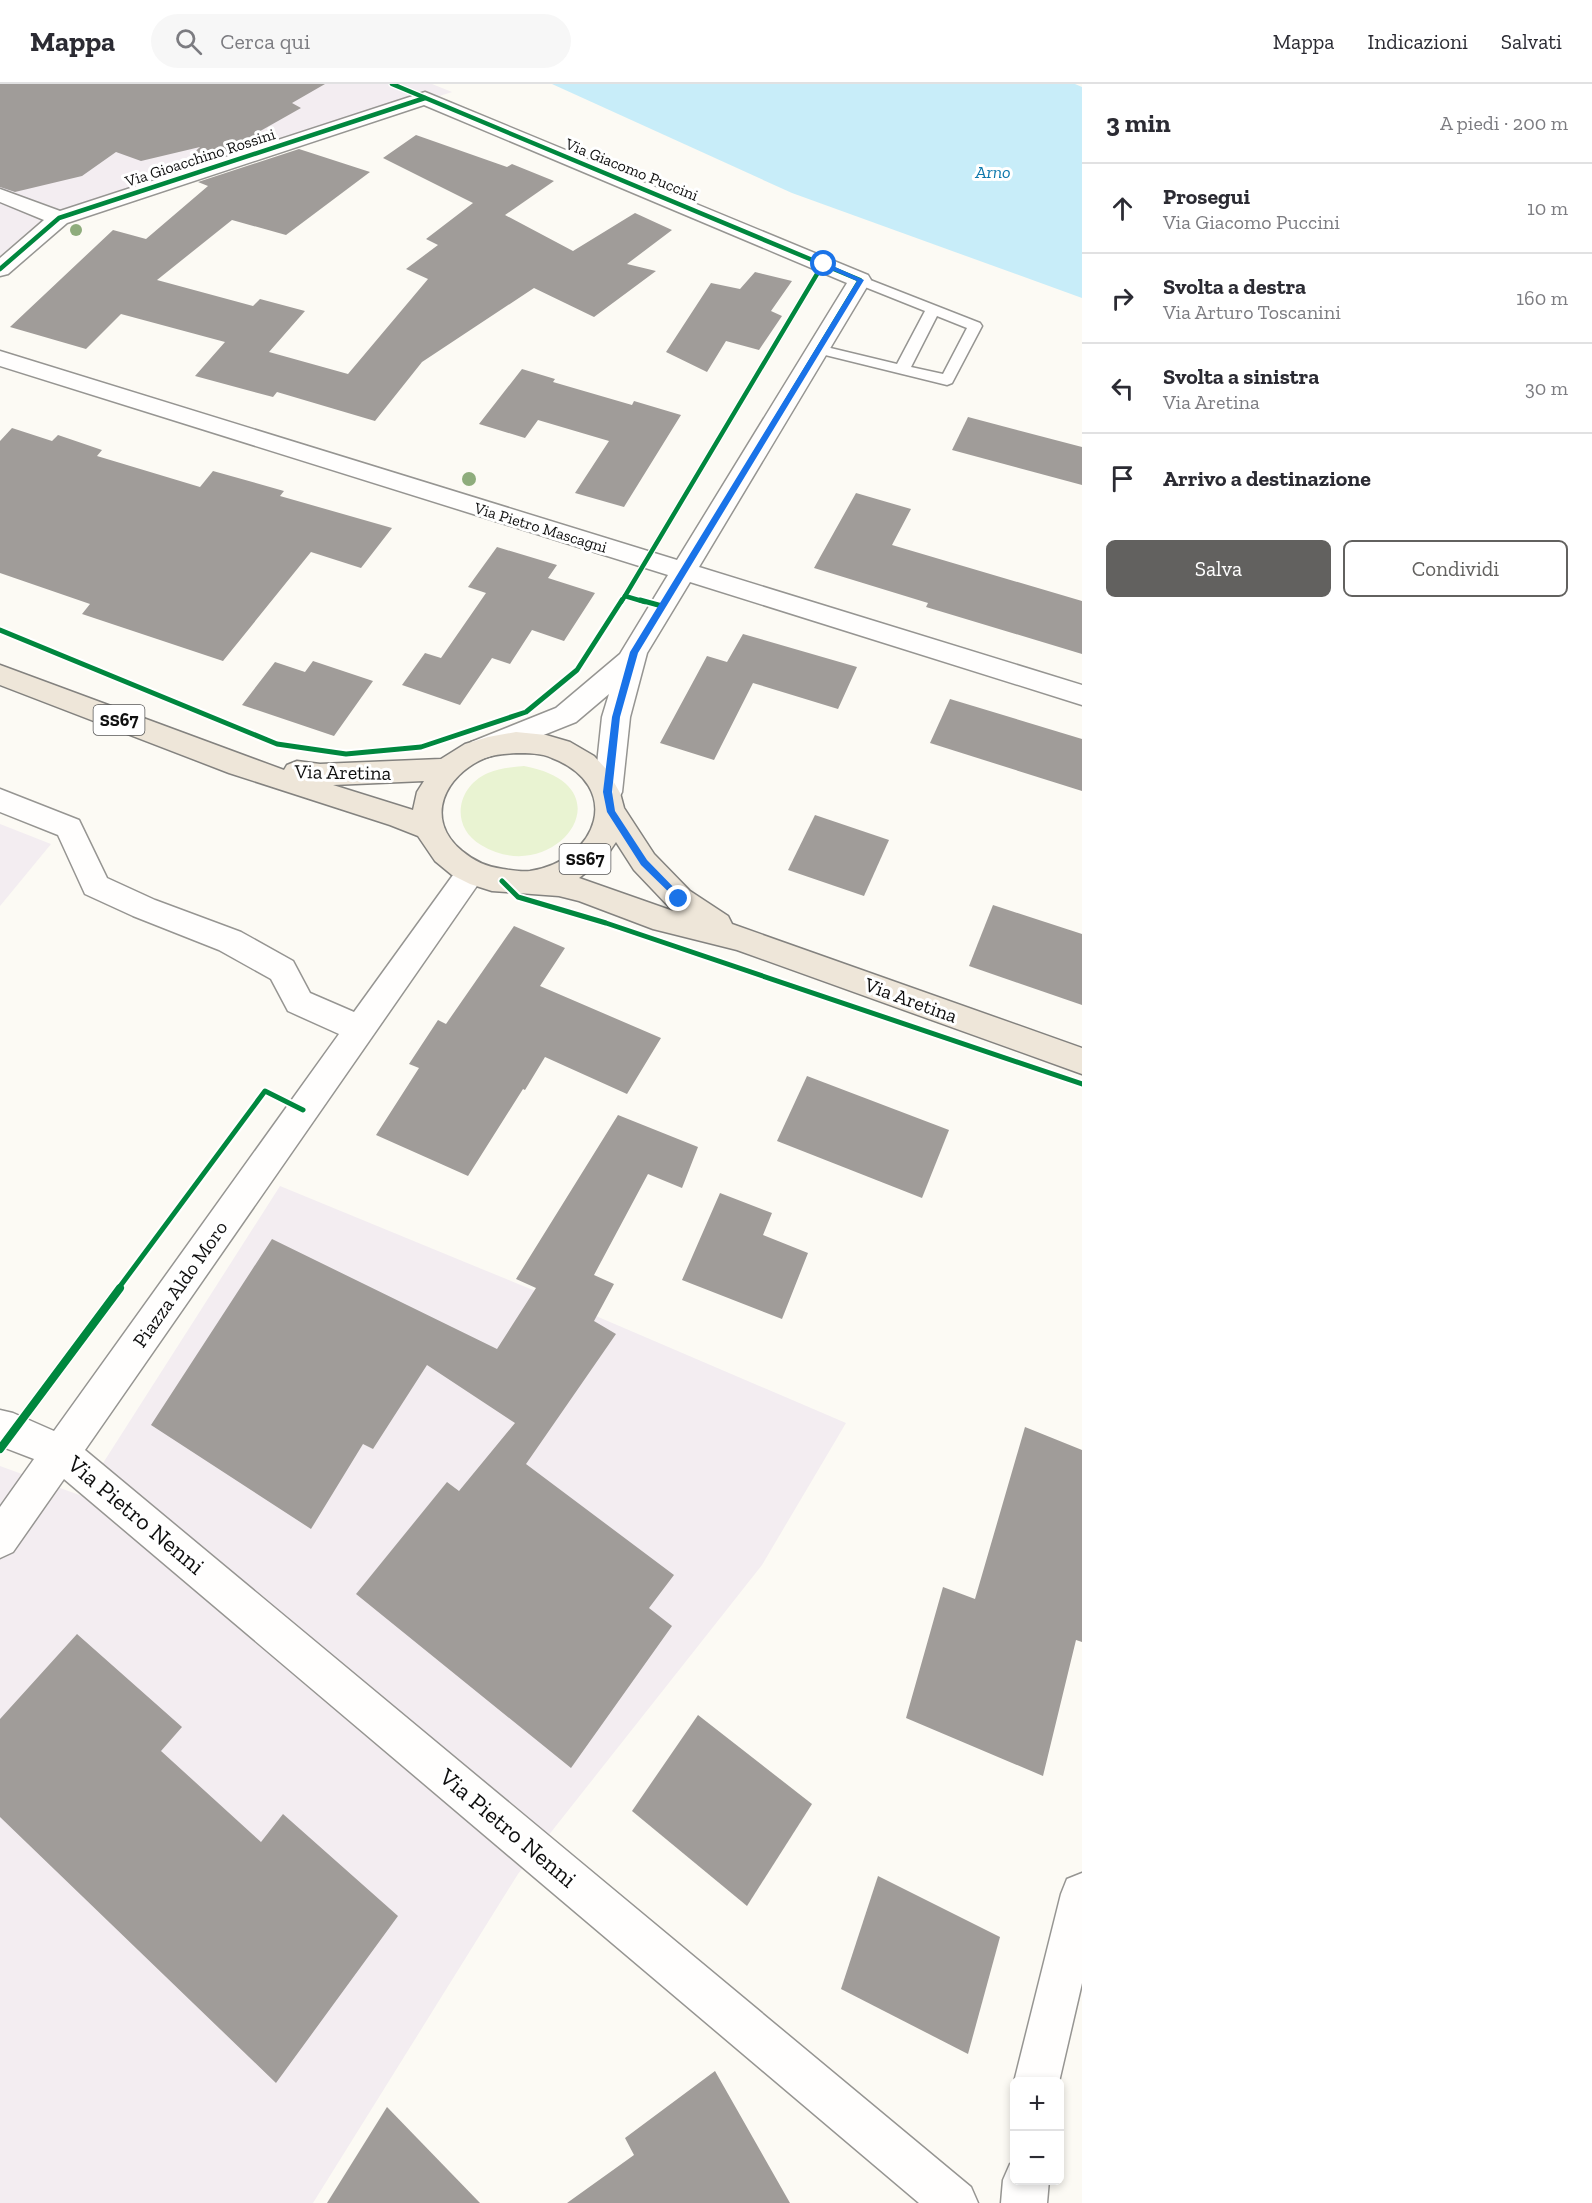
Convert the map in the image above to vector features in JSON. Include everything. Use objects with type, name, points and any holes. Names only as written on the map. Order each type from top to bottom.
[{"type":"main road","name":"Via Aretina","points":[[0,675],[239,766],[400,817],[429,829]]},
{"type":"main road","name":"Via Aretina","points":[[739,939],[679,899],[644,862],[584,762],[558,749],[541,745],[510,743],[477,750],[447,769],[435,784],[428,804],[429,829],[442,851],[471,872],[502,881],[534,881],[571,887],[653,917],[739,939],[1082,1061]]},
{"type":"main road","name":"Via Aretina","points":[[239,766],[320,775],[447,769]]},
{"type":"main road","name":"Via Aretina","points":[[534,881],[565,872],[593,854],[606,836],[609,802]]},
{"type":"street","name":"Via Gioacchino Rossini","points":[[0,269],[59,218],[425,98]]},
{"type":"street","name":"Via Giacomo Puccini","points":[[425,98],[860,280]]},
{"type":"street","points":[[0,195],[59,218]]},
{"type":"street","points":[[609,802],[616,717],[632,659],[860,280]]},
{"type":"street","name":"Via Pietro Mascagni","points":[[0,358],[1082,695]]},
{"type":"street","points":[[477,750],[566,715],[632,659]]},
{"type":"street","points":[[0,800],[69,828],[96,886],[144,908],[230,941],[282,970],[299,1002],[360,1029]]},
{"type":"street","name":"Piazza Aldo Moro","points":[[0,1539],[471,872]]},
{"type":"street","name":"Via Pietro Nenni","points":[[0,1428],[13,1431],[61,1453],[955,2203]]},
{"type":"street","points":[[1037,2077],[1082,1894]]},
{"type":"street","points":[[1024,2203],[1026,2185]]},
{"type":"lane","points":[[818,349],[947,380],[975,326],[860,280]]},
{"type":"lane","points":[[902,369],[933,310]]},
{"type":"shaded area","points":[[0,84],[432,84],[452,92],[40,222],[0,256]]},
{"type":"shaded area","points":[[0,824],[51,844],[0,906]]},
{"type":"shaded area","points":[[280,1186],[596,1316],[846,1423],[762,1565],[518,1874],[313,2203],[0,2203],[0,1466],[82,1496]]},
{"type":"green space","points":[[524,766],[556,777],[574,793],[578,812],[571,830],[555,845],[534,854],[508,855],[481,845],[471,837],[461,818],[461,808],[464,797],[477,779],[497,770]]},
{"type":"water","name":"Arno","points":[[552,84],[1075,84],[1082,87],[1082,298],[792,193]]},
{"type":"building","points":[[0,84],[325,84],[292,103],[301,108],[255,134],[272,139],[174,171],[200,147],[141,161],[116,152],[82,176],[15,192],[0,187]]},
{"type":"building","points":[[416,135],[507,167],[512,164],[554,181],[505,215],[573,251],[635,213],[672,230],[627,264],[656,271],[594,317],[534,288],[422,362],[375,421],[277,392],[273,397],[195,376],[225,342],[121,314],[86,349],[10,327],[113,230],[146,239],[208,186],[198,182],[299,149],[370,172],[286,235],[232,220],[157,280],[253,306],[260,299],[305,311],[269,352],[348,374],[428,279],[406,269],[438,245],[426,239],[473,203],[383,158]]},
{"type":"building","points":[[755,272],[792,281],[771,311],[782,316],[759,350],[726,341],[707,372],[666,352],[711,283],[740,289]]},
{"type":"building","points":[[522,369],[555,379],[553,382],[632,405],[634,401],[681,415],[624,507],[575,493],[609,441],[538,420],[525,438],[479,424]]},
{"type":"building","points":[[968,417],[1082,447],[1082,485],[952,450]]},
{"type":"building","points":[[12,428],[52,441],[58,435],[102,450],[97,456],[200,487],[213,471],[284,491],[280,496],[392,528],[361,568],[311,552],[223,661],[82,614],[90,604],[0,573],[0,441]]},
{"type":"building","points":[[856,493],[911,509],[892,545],[1082,601],[1082,654],[926,607],[928,603],[814,568]]},
{"type":"building","points":[[497,547],[557,565],[548,578],[595,593],[564,641],[532,630],[510,664],[492,658],[460,705],[402,685],[425,653],[441,658],[486,593],[468,587]]},
{"type":"building","points":[[743,634],[857,667],[838,709],[753,683],[714,760],[660,743],[707,656],[727,662]]},
{"type":"building","points":[[313,661],[373,681],[334,736],[242,705],[275,662],[305,672]]},
{"type":"building","points":[[950,699],[1082,739],[1082,791],[930,743]]},
{"type":"building","points":[[815,815],[889,840],[864,896],[788,870]]},
{"type":"building","points":[[993,905],[1082,934],[1082,1005],[969,966]]},
{"type":"building","points":[[514,926],[565,948],[540,986],[661,1038],[627,1094],[545,1057],[468,1176],[376,1135],[419,1068],[409,1064],[438,1020],[446,1024]]},
{"type":"building","points":[[807,1076],[949,1130],[922,1198],[777,1141]]},
{"type":"building","points":[[618,1115],[698,1147],[682,1188],[648,1174],[594,1275],[614,1284],[594,1321],[616,1334],[526,1464],[674,1575],[649,1608],[672,1626],[571,1768],[356,1594],[447,1482],[459,1491],[515,1423],[427,1365],[373,1449],[363,1444],[311,1529],[151,1425],[272,1239],[497,1349],[536,1288],[516,1279]]},
{"type":"building","points":[[720,1193],[772,1213],[763,1235],[808,1253],[782,1319],[682,1280]]},
{"type":"building","points":[[1025,1427],[1082,1450],[1082,1642],[1076,1640],[1043,1776],[906,1718],[943,1587],[975,1599]]},
{"type":"building","points":[[77,1634],[182,1727],[161,1751],[261,1842],[283,1814],[398,1916],[276,2083],[0,1817],[0,1719]]},
{"type":"building","points":[[698,1715],[812,1804],[747,1906],[632,1811]]},
{"type":"building","points":[[878,1876],[1000,1937],[968,2054],[841,1989]]},
{"type":"building","points":[[715,2071],[790,2203],[567,2203],[634,2155],[625,2138]]},
{"type":"building","points":[[387,2107],[480,2203],[327,2203]]},
{"type":"cycle path","points":[[392,84],[860,280],[634,653],[616,717],[608,792]]},
{"type":"cycle path","points":[[0,269],[59,218],[425,98]]},
{"type":"cycle path","points":[[625,596],[823,264]]},
{"type":"cycle path","points":[[0,630],[277,744],[346,754],[421,747],[526,712],[577,670],[625,596],[662,606]]},
{"type":"cycle path","points":[[502,881],[518,897],[606,923],[1082,1084]]},
{"type":"cycle path","points":[[0,1449],[265,1091],[303,1110]]},
{"type":"route","points":[[679,899],[644,862],[611,812],[608,792],[616,717],[634,652],[860,280],[824,264]]}]
